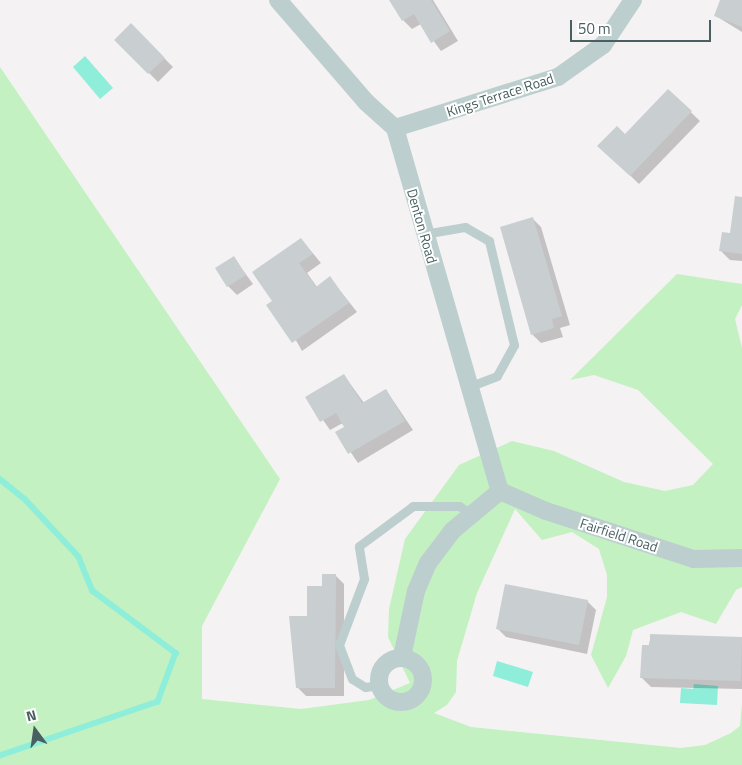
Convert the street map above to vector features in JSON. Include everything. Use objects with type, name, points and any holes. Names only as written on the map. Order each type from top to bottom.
[{"type":"street","points":[[278,0],[366,102],[394,128]]},
{"type":"street","name":"Kings Terrace Road","points":[[394,128],[558,77],[603,45],[633,0]]},
{"type":"street","name":"Denton Road","points":[[394,128],[500,491]]},
{"type":"street","points":[[402,658],[416,591],[428,563],[452,531],[500,491]]},
{"type":"street","name":"Fairfield Road","points":[[500,491],[546,511],[694,559],[742,558]]},
{"type":"street","points":[[402,658],[421,670],[420,692],[399,703],[385,697],[378,685],[384,665],[402,658]]},
{"type":"lane","points":[[424,234],[465,227],[488,241],[514,345],[497,376],[469,387]]},
{"type":"lane","points":[[378,685],[365,687],[352,679],[339,645],[364,579],[359,546],[413,506],[459,506],[472,514]]},
{"type":"shaded area","points":[[85,56],[113,88],[100,99],[73,67]]},
{"type":"shaded area","points":[[0,67],[280,479],[202,626],[202,699],[301,709],[369,700],[410,683],[388,637],[389,609],[405,539],[459,465],[512,441],[554,451],[624,482],[665,491],[693,485],[713,464],[638,390],[594,375],[570,380],[677,274],[742,284],[742,305],[735,319],[742,348],[742,587],[736,590],[716,624],[681,612],[633,630],[626,656],[608,688],[591,655],[607,597],[607,575],[599,549],[572,532],[542,540],[515,509],[477,593],[457,661],[456,692],[447,705],[434,713],[471,727],[681,748],[705,745],[731,733],[740,726],[742,703],[742,765],[0,765]]},
{"type":"shaded area","points":[[497,661],[533,672],[528,687],[493,676]]},
{"type":"shaded area","points":[[694,684],[718,686],[717,705],[680,703],[681,688],[693,689]]},
{"type":"building","points":[[389,0],[431,0],[450,31],[431,43],[414,14],[402,21]]},
{"type":"building","points":[[720,0],[742,0],[742,27],[714,16]]},
{"type":"building","points":[[131,23],[165,58],[148,74],[114,40]]},
{"type":"building","points":[[668,89],[692,111],[630,176],[597,146],[617,126],[625,134]]},
{"type":"building","points":[[735,196],[742,197],[742,254],[719,251],[722,232],[730,233]]},
{"type":"building","points":[[533,217],[562,316],[552,319],[554,328],[531,335],[500,227]]},
{"type":"building","points":[[301,238],[313,254],[299,263],[316,287],[330,276],[349,303],[292,343],[266,305],[272,301],[252,272]]},
{"type":"building","points":[[234,256],[246,275],[227,287],[215,268]]},
{"type":"building","points":[[344,374],[362,403],[386,389],[405,421],[348,454],[335,432],[344,427],[336,413],[320,422],[305,397]]},
{"type":"building","points":[[322,574],[336,574],[335,688],[296,688],[289,616],[307,616],[307,586],[322,586]]},
{"type":"building","points":[[505,584],[588,600],[579,645],[496,629]]},
{"type":"building","points":[[650,634],[742,637],[741,681],[640,678],[642,645],[650,645]]},
{"type":"waterway","points":[[0,479],[25,499],[79,557],[93,591],[176,653],[158,702],[0,756]]}]
